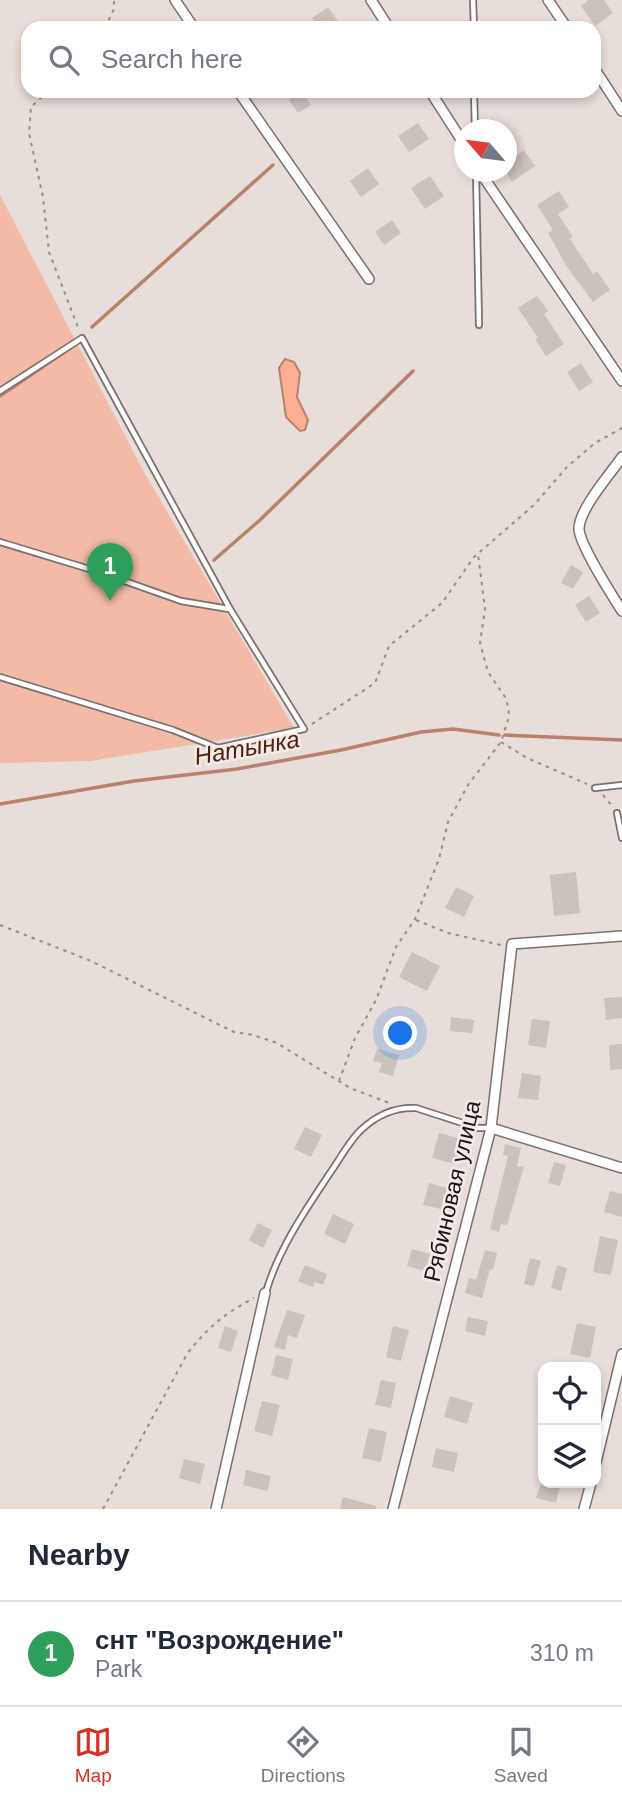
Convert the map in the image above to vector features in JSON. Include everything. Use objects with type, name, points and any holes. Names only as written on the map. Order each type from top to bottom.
[{"type":"street","points":[[175,0],[189,21]]},
{"type":"street","points":[[371,0],[384,21]]},
{"type":"street","points":[[548,0],[562,21]]},
{"type":"street","points":[[601,79],[622,111]]},
{"type":"street","points":[[243,98],[369,279]]},
{"type":"street","points":[[434,98],[454,128]]},
{"type":"street","points":[[485,182],[622,382]]},
{"type":"street","points":[[622,457],[586,509],[579,528],[583,544],[622,611]]},
{"type":"street","points":[[512,944],[622,936]]},
{"type":"street","name":"Рябиновая улица","points":[[393,1509],[491,1128],[512,944]]},
{"type":"street","points":[[491,1128],[622,1168]]},
{"type":"street","points":[[216,1509],[265,1293]]},
{"type":"street","points":[[601,1441],[622,1354]]},
{"type":"street","points":[[584,1509],[590,1488]]},
{"type":"lane","points":[[473,0],[474,21]]},
{"type":"lane","points":[[474,98],[475,119]]},
{"type":"lane","points":[[478,182],[479,325]]},
{"type":"lane","points":[[0,391],[82,338],[230,609],[304,729],[218,748],[173,730],[0,677]]},
{"type":"lane","points":[[0,542],[100,572],[181,601],[230,609]]},
{"type":"lane","points":[[595,788],[622,785]]},
{"type":"lane","points":[[617,813],[622,838]]},
{"type":"lane","points":[[265,1293],[273,1267],[292,1232],[347,1148],[361,1130],[380,1116],[398,1109],[416,1108],[478,1128],[491,1128]]},
{"type":"path","points":[[108,21],[114,9],[114,0]]},
{"type":"path","points":[[41,98],[32,107],[29,134],[43,197],[49,252],[82,338]]},
{"type":"path","points":[[304,729],[375,683],[389,646],[442,603],[478,554],[534,505],[567,467],[595,443],[622,428]]},
{"type":"path","points":[[339,1081],[355,1038],[376,1000],[396,947],[415,919],[439,859],[448,822],[468,785],[501,742],[509,709],[483,659],[480,643],[485,609],[478,554]]},
{"type":"path","points":[[501,742],[527,758],[595,788],[617,813]]},
{"type":"path","points":[[415,919],[448,933],[496,945],[512,944]]},
{"type":"path","points":[[0,925],[91,961],[233,1032],[277,1043],[350,1088],[388,1101],[398,1109]]},
{"type":"path","points":[[103,1509],[187,1354],[204,1332],[225,1313],[265,1293]]},
{"type":"shaded area","points":[[0,195],[145,474],[294,728],[91,761],[0,763]]},
{"type":"shaded area","points":[[285,359],[294,362],[300,373],[297,397],[308,420],[305,430],[300,431],[286,417],[279,368]]},
{"type":"building","points":[[589,0],[604,0],[613,13],[601,22],[592,21],[581,6]]},
{"type":"building","points":[[328,7],[338,21],[314,21],[312,18]]},
{"type":"building","points":[[306,98],[311,105],[298,113],[289,100]]},
{"type":"building","points":[[418,123],[429,139],[409,152],[398,136]]},
{"type":"building","points":[[524,150],[535,166],[517,179],[517,155]]},
{"type":"building","points":[[368,168],[379,184],[361,197],[350,181]]},
{"type":"building","points":[[430,176],[444,196],[425,209],[411,188]]},
{"type":"building","points":[[559,191],[569,207],[558,214],[573,237],[570,239],[593,274],[597,271],[610,290],[593,302],[567,267],[548,233],[553,230],[537,205]]},
{"type":"building","points":[[392,220],[401,233],[384,245],[375,232]]},
{"type":"building","points":[[537,296],[548,311],[544,314],[564,344],[546,356],[535,339],[538,338],[518,308]]},
{"type":"building","points":[[581,363],[593,382],[579,391],[567,372]]},
{"type":"building","points":[[571,565],[583,572],[573,589],[561,583]]},
{"type":"building","points":[[589,596],[600,613],[586,622],[575,605]]},
{"type":"building","points":[[576,872],[580,913],[554,916],[550,875]]},
{"type":"building","points":[[456,887],[474,896],[464,917],[445,908]]},
{"type":"building","points":[[412,952],[440,966],[427,991],[399,977]]},
{"type":"building","points":[[622,997],[622,1018],[606,1020],[604,998]]},
{"type":"building","points":[[451,1017],[474,1020],[472,1033],[450,1031]]},
{"type":"building","points":[[532,1019],[550,1021],[546,1048],[528,1045]]},
{"type":"building","points":[[622,1044],[622,1069],[610,1070],[609,1045]]},
{"type":"building","points":[[377,1049],[399,1055],[393,1076],[379,1072],[382,1063],[373,1061]]},
{"type":"building","points":[[522,1073],[541,1076],[538,1100],[518,1098]]},
{"type":"building","points":[[305,1127],[322,1135],[311,1157],[294,1149]]},
{"type":"building","points":[[439,1133],[462,1139],[455,1164],[432,1158]]},
{"type":"building","points":[[505,1144],[521,1148],[517,1166],[524,1167],[507,1225],[501,1224],[499,1232],[490,1229],[508,1156],[503,1155]]},
{"type":"building","points":[[554,1162],[566,1165],[560,1186],[548,1183]]},
{"type":"building","points":[[429,1183],[447,1188],[441,1209],[423,1205]]},
{"type":"building","points":[[610,1191],[622,1194],[622,1217],[604,1212]]},
{"type":"building","points":[[333,1214],[354,1224],[345,1244],[324,1234]]},
{"type":"building","points":[[258,1223],[272,1230],[263,1248],[249,1240]]},
{"type":"building","points":[[600,1236],[618,1240],[611,1275],[593,1272]]},
{"type":"building","points":[[412,1249],[430,1254],[425,1271],[407,1266]]},
{"type":"building","points":[[485,1250],[497,1253],[482,1298],[465,1293],[469,1278],[476,1280]]},
{"type":"building","points":[[530,1258],[541,1261],[534,1286],[524,1284]]},
{"type":"building","points":[[305,1265],[327,1274],[323,1285],[315,1282],[313,1287],[298,1281]]},
{"type":"building","points":[[557,1265],[567,1268],[561,1291],[551,1288]]},
{"type":"building","points":[[287,1310],[305,1315],[297,1338],[288,1335],[285,1350],[274,1347]]},
{"type":"building","points":[[468,1317],[488,1321],[485,1336],[465,1331]]},
{"type":"building","points":[[577,1323],[596,1327],[590,1358],[570,1354]]},
{"type":"building","points":[[225,1326],[238,1331],[231,1352],[218,1348]]},
{"type":"building","points":[[393,1326],[409,1330],[401,1361],[386,1357]]},
{"type":"building","points":[[276,1355],[293,1359],[288,1380],[271,1375]]},
{"type":"building","points":[[381,1380],[396,1383],[391,1408],[375,1405]]},
{"type":"building","points":[[450,1396],[473,1403],[467,1424],[444,1417]]},
{"type":"building","points":[[262,1401],[280,1405],[272,1436],[254,1431]]},
{"type":"building","points":[[369,1428],[387,1432],[381,1462],[362,1458]]},
{"type":"building","points":[[436,1448],[458,1453],[454,1472],[432,1467]]},
{"type":"building","points":[[184,1459],[205,1464],[200,1484],[179,1478]]},
{"type":"building","points":[[246,1470],[271,1476],[267,1491],[243,1485]]},
{"type":"building","points":[[539,1488],[560,1488],[556,1503],[536,1498]]},
{"type":"building","points":[[343,1497],[376,1506],[376,1509],[340,1509]]},
{"type":"waterway","points":[[92,327],[273,165]]},
{"type":"waterway","points":[[0,396],[63,353]]},
{"type":"waterway","points":[[214,560],[260,520],[413,371]]},
{"type":"waterway","name":"Натынка","points":[[0,804],[134,781],[237,769],[421,732],[453,729],[499,735]]},
{"type":"waterway","name":"Натынка","points":[[505,735],[622,740]]},
{"type":"place","name":"снт \"Возрождение\"","points":[[110,601]]}]
